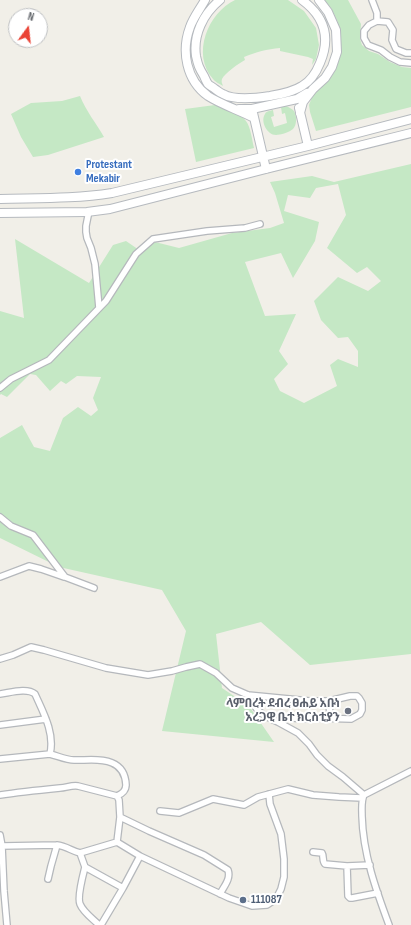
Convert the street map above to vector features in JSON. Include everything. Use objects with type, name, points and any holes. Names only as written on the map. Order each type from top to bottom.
[{"type":"main road","points":[[205,0],[190,26],[185,45],[187,66],[195,83],[207,95],[254,118]]},
{"type":"main road","points":[[220,0],[214,5],[202,22],[197,36],[196,49],[198,65],[208,84],[224,95],[237,98],[281,94],[294,90],[309,82],[316,73],[324,54],[326,44],[324,29],[317,14],[302,0]]},
{"type":"main road","points":[[300,113],[303,102],[313,89],[325,78],[332,67],[337,52],[336,30],[328,12],[319,0]]},
{"type":"main road","points":[[236,109],[252,109],[297,99],[313,89]]},
{"type":"main road","points":[[294,90],[308,146]]},
{"type":"main road","points":[[250,98],[266,169]]},
{"type":"main road","points":[[0,199],[96,196],[112,193],[308,146],[411,119]]},
{"type":"main road","points":[[0,213],[89,212],[110,209],[411,132]]},
{"type":"main road","points":[[205,170],[209,184]]},
{"type":"street","points":[[372,0],[377,13],[377,21]]},
{"type":"street","points":[[411,53],[406,53],[396,49],[392,40],[393,30],[388,22],[377,21],[369,25],[364,31],[364,38],[368,45],[381,50],[400,62],[411,63]]},
{"type":"street","points":[[89,212],[86,232],[94,264],[99,308]]},
{"type":"street","points":[[0,388],[11,379],[49,360],[106,302],[136,254],[153,239],[207,231],[245,228],[260,224]]},
{"type":"street","points":[[0,517],[11,526],[33,535],[65,577]]},
{"type":"street","points":[[0,577],[30,566],[94,588]]},
{"type":"street","points":[[0,659],[31,647],[106,668],[148,675],[200,664],[216,673],[232,688],[248,695],[310,701],[329,701],[350,696],[357,696],[362,703],[362,710],[360,714],[351,719],[300,719],[286,717],[278,722]]},
{"type":"street","points":[[0,694],[26,691],[31,691],[35,694],[46,719],[50,734],[52,746],[50,754]]},
{"type":"street","points":[[248,695],[255,708],[264,716],[298,733],[328,766],[343,777],[363,796],[362,828],[370,865],[389,925]]},
{"type":"street","points":[[329,701],[330,718]]},
{"type":"street","points":[[0,725],[46,719]]},
{"type":"street","points":[[0,759],[50,754],[71,760],[99,760],[119,766],[122,769],[126,784],[122,795],[117,796],[73,785],[64,788],[0,795]]},
{"type":"street","points":[[160,812],[179,813],[213,799],[244,804],[258,797],[288,789],[313,795],[339,798],[363,796],[411,771]]},
{"type":"street","points":[[2,846],[61,845],[80,853],[117,842],[140,856],[229,898],[252,906],[267,905],[276,899],[281,889],[284,877],[281,834],[270,804],[269,794]]},
{"type":"street","points":[[117,796],[119,800],[120,818],[117,842]]},
{"type":"street","points":[[120,818],[204,855],[228,870],[230,874],[229,878],[220,894]]},
{"type":"street","points":[[0,835],[7,925]]},
{"type":"street","points":[[48,879],[57,845]]},
{"type":"street","points":[[313,852],[323,854],[325,864],[348,866],[370,865]]},
{"type":"street","points":[[80,853],[85,867],[80,894],[80,905],[100,925],[123,888],[140,856]]},
{"type":"street","points":[[348,866],[348,896],[350,898],[378,893]]},
{"type":"street","points":[[85,867],[123,888]]},
{"type":"green space","points":[[235,0],[288,0],[304,11],[316,28],[319,45],[316,59],[312,65],[313,59],[308,57],[280,51],[280,48],[271,49],[244,57],[245,60],[232,68],[222,79],[223,86],[215,81],[207,69],[203,58],[203,46],[210,24],[225,6]]},
{"type":"green space","points":[[324,0],[348,0],[361,24],[360,39],[362,45],[369,51],[378,54],[390,62],[402,67],[411,68],[411,107],[316,131],[309,105],[312,97],[326,82],[340,35],[337,20],[331,8]]},
{"type":"green space","points":[[80,96],[104,137],[48,155],[33,157],[21,137],[11,114],[31,103],[62,101]]},
{"type":"green space","points":[[215,105],[240,115],[246,121],[254,148],[196,162],[185,109]]},
{"type":"green space","points":[[286,106],[294,111],[296,115],[294,127],[292,130],[278,135],[270,133],[264,124],[263,120],[265,114],[273,110],[274,116],[271,117],[274,127],[287,123],[285,113],[282,114],[281,107]]},
{"type":"green space","points":[[411,164],[411,654],[310,665],[261,622],[216,634],[222,688],[249,706],[274,742],[162,731],[186,631],[162,590],[59,567],[0,538],[0,438],[22,425],[34,447],[50,451],[63,418],[78,407],[91,416],[98,410],[93,398],[101,377],[77,376],[66,384],[61,381],[50,391],[36,375],[30,374],[7,397],[1,394],[0,395],[0,311],[24,318],[15,239],[89,283],[113,245],[126,241],[142,252],[155,242],[179,248],[232,233],[270,228],[284,223],[270,182],[312,176],[334,182]],"holes":[[[338,184],[346,215],[327,248],[357,273],[367,267],[381,281],[368,291],[338,277],[314,301],[321,320],[338,338],[348,337],[358,351],[358,367],[338,359],[330,365],[337,386],[304,403],[280,391],[274,379],[288,364],[279,351],[296,314],[265,316],[245,262],[281,253],[293,278],[315,241],[319,222],[284,211],[288,195],[310,198],[316,188]]]},
{"type":"place","name":"Protestant Mekabir","points":[[78,172]]},
{"type":"place","name":"ላምበረት ደብረ ፀሐይ አቡነ አረጋዊ ቤተ ክርስቲያን","points":[[348,711]]},
{"type":"place","name":"111087","points":[[243,900]]}]
